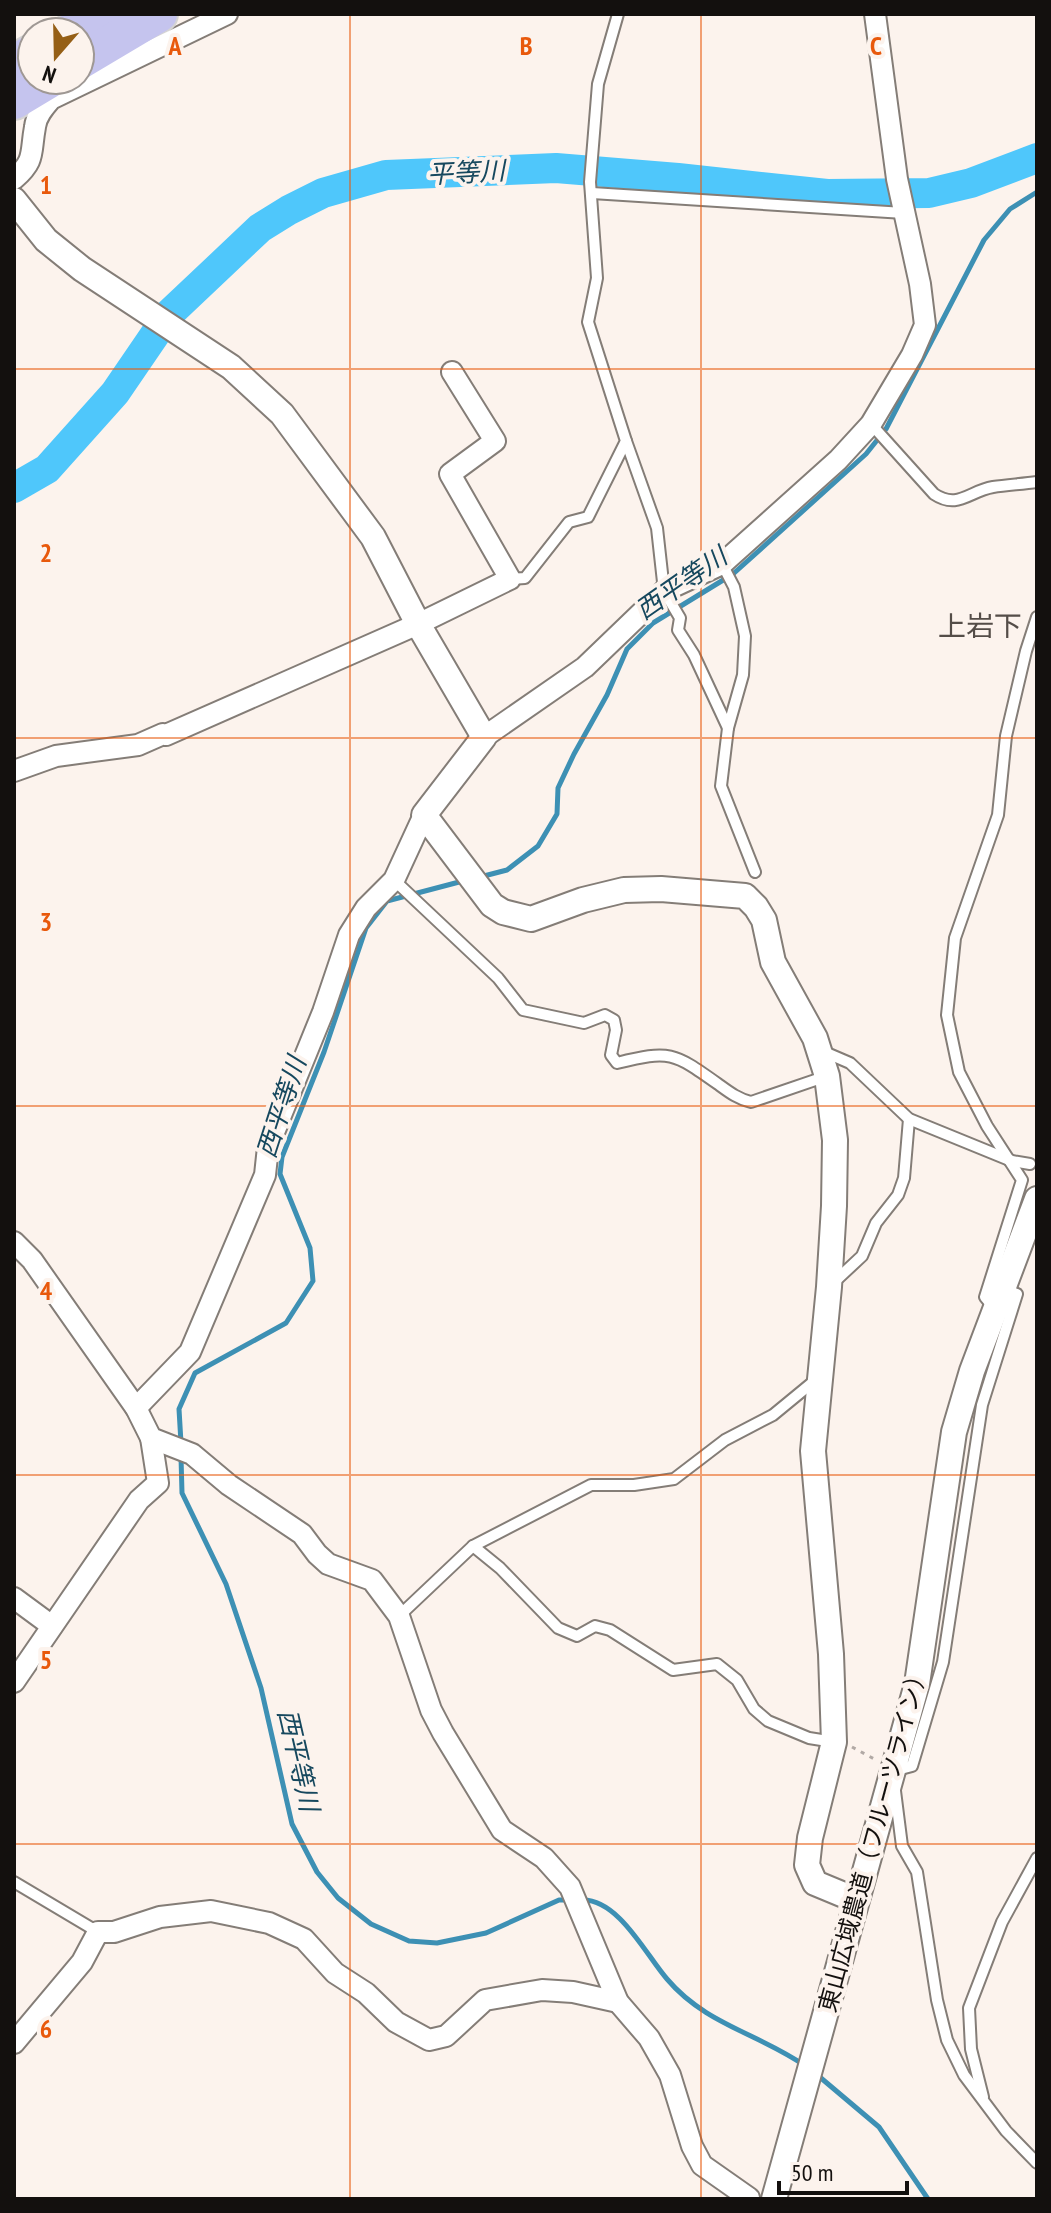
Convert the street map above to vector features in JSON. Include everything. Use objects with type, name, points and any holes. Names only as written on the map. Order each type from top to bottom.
[{"type":"highway","points":[[96,30],[159,14]]},
{"type":"street","points":[[14,179],[32,159],[35,126],[41,111],[51,99],[227,14]]},
{"type":"street","points":[[136,1408],[190,1352],[265,1175],[268,1147],[323,1012],[349,935],[366,908],[396,882],[424,815],[484,737],[585,667],[665,592],[722,565],[838,460],[871,424],[912,355],[925,325],[920,284],[897,179],[875,14]]},
{"type":"street","points":[[14,200],[46,240],[82,269],[231,367],[282,414],[373,537],[418,624],[484,737]]},
{"type":"street","points":[[14,771],[56,756],[138,745],[418,624],[510,579],[450,474],[495,441],[452,372]]},
{"type":"street","points":[[424,815],[492,905],[523,918],[544,916],[583,900],[624,890],[661,889],[745,896],[764,920],[773,962],[801,1011],[818,1050],[827,1076],[835,1140],[829,1287],[813,1451],[831,1654],[834,1742],[810,1838],[807,1865],[815,1883],[856,1900]]},
{"type":"street","name":"東山広域農道（フルーツライン）","points":[[774,2199],[917,1684],[954,1432],[998,1299],[1029,1242],[1037,1199]]},
{"type":"street","points":[[16,1248],[32,1260],[160,1440],[192,1454],[229,1485],[302,1534],[328,1564],[372,1580],[399,1616],[431,1710],[502,1830],[544,1858],[571,1889],[618,2002],[649,2038],[670,2075],[692,2146],[702,2165],[749,2199]]},
{"type":"street","points":[[14,1682],[139,1500],[158,1483],[160,1440]]},
{"type":"street","points":[[14,1598],[52,1626]]},
{"type":"street","points":[[14,2043],[82,1962],[98,1932],[114,1932],[160,1917],[211,1911],[269,1923],[304,1939],[335,1973],[366,1993],[396,2022],[429,2040],[446,2036],[485,2000],[542,1990],[573,1992],[618,2002]]},
{"type":"lane","points":[[618,14],[598,84],[591,161],[597,278],[588,322],[657,528],[665,592],[680,618],[678,630],[694,655],[728,728]]},
{"type":"lane","points":[[591,188],[903,210]]},
{"type":"lane","points":[[871,424],[934,494],[944,501],[956,501],[989,487],[1037,482]]},
{"type":"lane","points":[[510,579],[525,578],[569,522],[588,517],[626,441]]},
{"type":"lane","points":[[722,565],[734,587],[745,636],[743,675],[728,728],[721,786],[755,872]]},
{"type":"lane","points":[[998,1299],[985,1297],[1022,1180],[987,1126],[959,1072],[947,1015],[955,938],[998,815],[1006,736],[1037,617]]},
{"type":"lane","points":[[396,882],[498,978],[523,1010],[584,1023],[605,1015],[614,1020],[616,1030],[611,1055],[617,1063],[653,1054],[682,1058],[739,1099],[751,1102],[827,1076]]},
{"type":"lane","points":[[818,1050],[835,1054],[850,1063],[909,1119],[1012,1161],[1030,1164]]},
{"type":"lane","points":[[829,1287],[862,1256],[876,1223],[898,1195],[904,1178],[909,1119]]},
{"type":"lane","points":[[399,1616],[473,1546],[591,1485],[634,1485],[674,1479],[725,1440],[773,1415],[819,1377]]},
{"type":"lane","points":[[473,1546],[500,1568],[558,1628],[577,1636],[595,1626],[610,1630],[673,1670],[717,1664],[737,1680],[754,1709],[768,1721],[809,1738],[834,1742]]},
{"type":"lane","points":[[893,1771],[902,1846],[917,1872],[937,2000],[947,2040],[964,2075],[984,2103],[1037,2163]]},
{"type":"lane","points":[[984,2103],[971,2049],[969,2008],[1002,1922],[1037,1858]]},
{"type":"lane","points":[[14,1882],[98,1932]]},
{"type":"path","points":[[834,1742],[858,1748],[893,1771]]},
{"type":"waterway","name":"平等川","points":[[14,488],[47,469],[115,393],[169,314],[260,228],[323,193],[386,175],[556,168],[827,194],[929,193],[971,183],[1037,158]]},
{"type":"waterway","name":"西平等川","points":[[480,877],[507,870],[538,846],[557,814],[558,788],[607,695],[627,649],[653,623],[733,574],[866,454],[886,429],[984,240],[1010,209],[1037,192]]},
{"type":"waterway","name":"西平等川","points":[[181,1443],[179,1409],[195,1373],[286,1323],[313,1281],[310,1248],[280,1174],[282,1157],[324,1052],[366,928],[387,901],[463,881]]},
{"type":"waterway","name":"西平等川","points":[[181,1457],[182,1493],[226,1584],[261,1688],[292,1824],[317,1872],[338,1898],[371,1924],[409,1941],[437,1943],[486,1933],[559,1900],[569,1900]]},
{"type":"waterway","name":"西平等川","points":[[583,1900],[596,1902],[620,1919],[667,1979],[698,2007],[804,2065]]},
{"type":"waterway","name":"西平等川","points":[[815,2073],[879,2127],[928,2199]]},
{"type":"district","name":"上岩下","points":[[980,625]]}]
